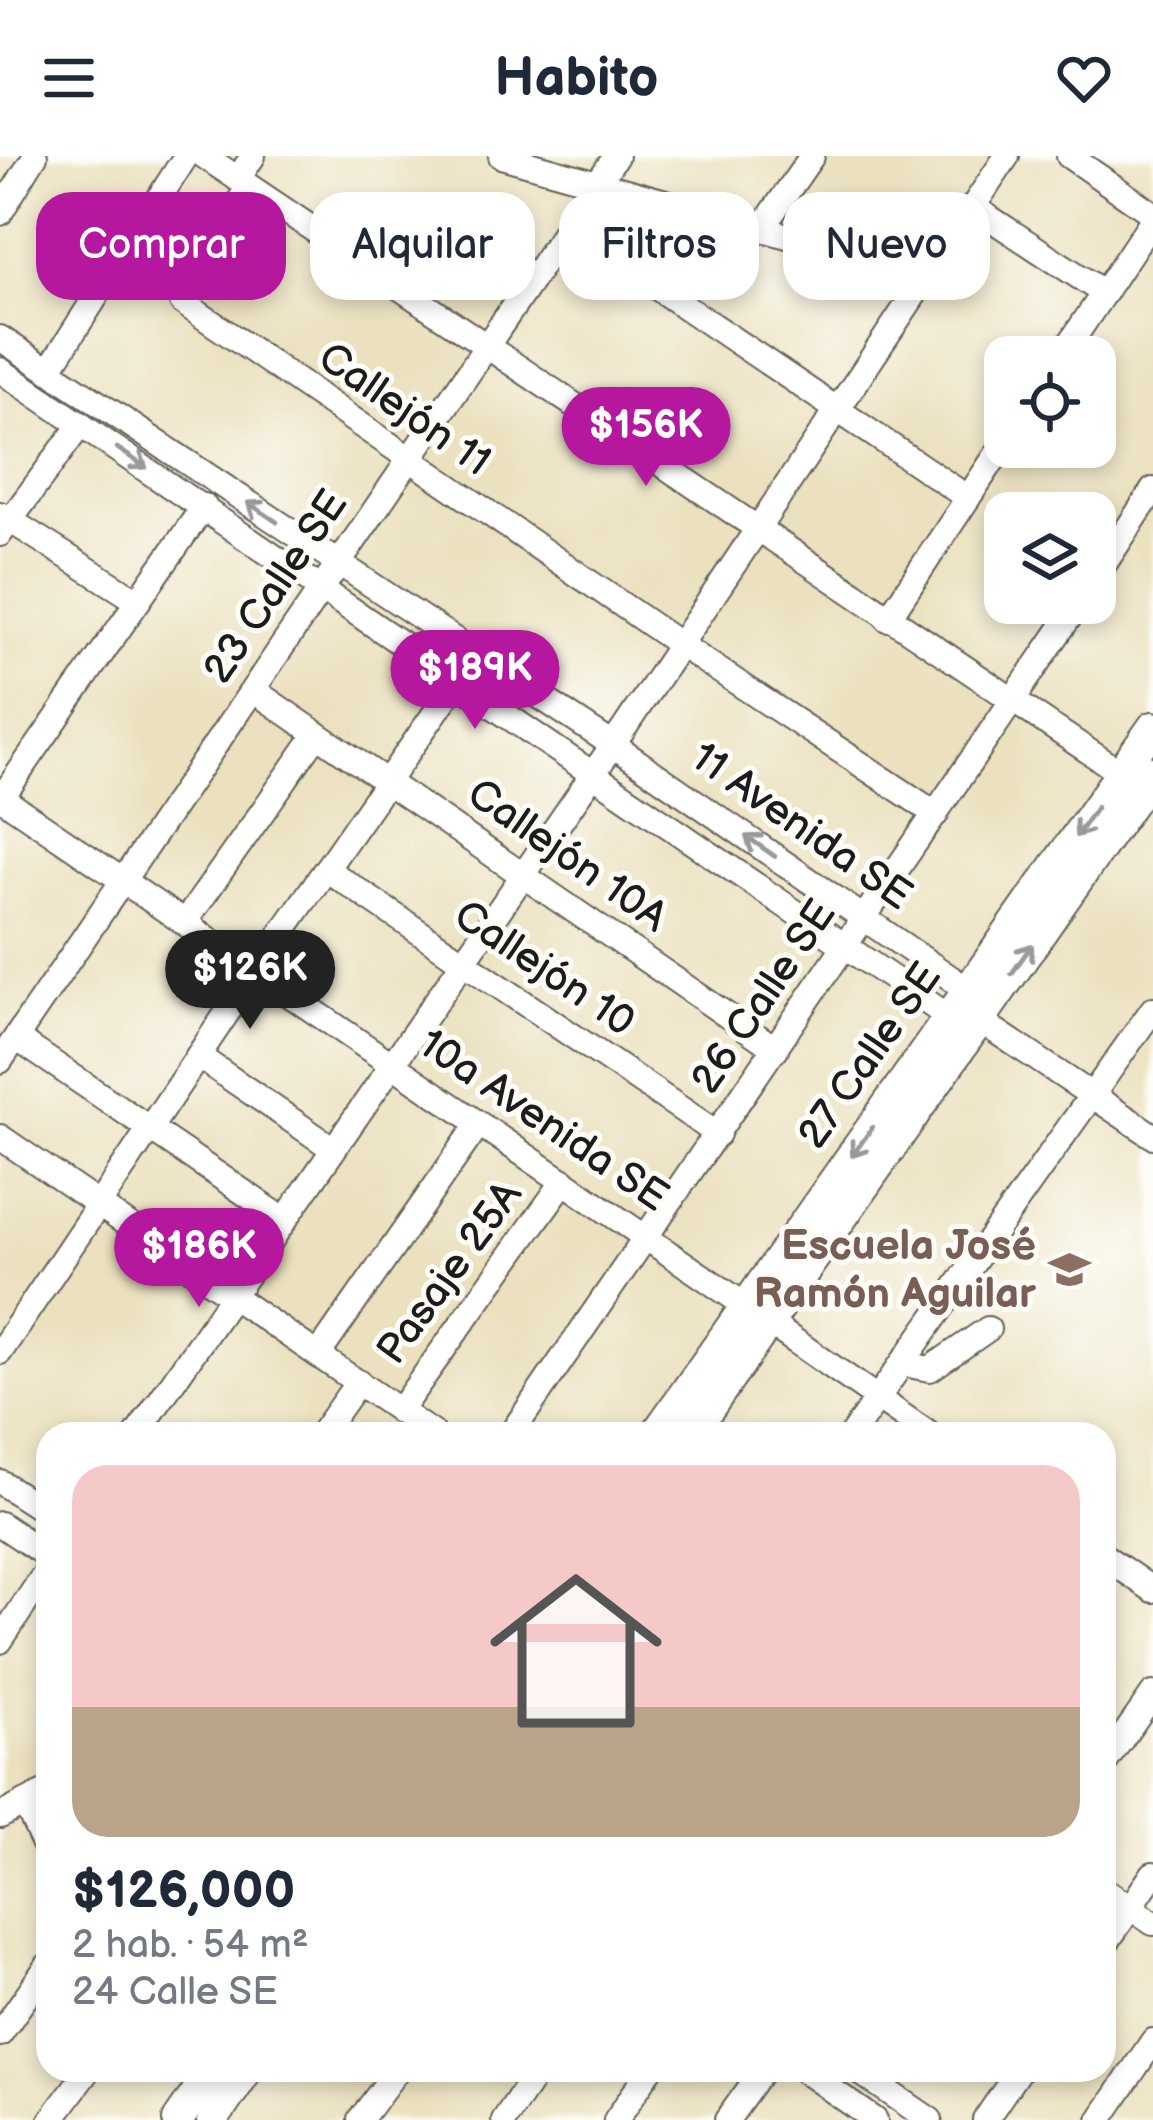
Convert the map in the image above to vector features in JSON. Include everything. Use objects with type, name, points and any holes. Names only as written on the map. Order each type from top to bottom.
[{"type":"main road","name":"27 Calle SE","points":[[666,1422],[757,1315],[964,1018],[1142,781],[1153,727]]},
{"type":"main road","name":"27 Calle SE","points":[[964,1018],[968,990],[1142,781]]},
{"type":"main road","name":"27 Calle SE","points":[[699,1422],[757,1315]]},
{"type":"main road","points":[[178,2120],[204,2082]]},
{"type":"main road","points":[[213,2120],[240,2082]]},
{"type":"street","points":[[0,213],[34,156]]},
{"type":"street","points":[[49,370],[186,156]]},
{"type":"street","points":[[204,156],[1013,703],[1142,781]]},
{"type":"street","points":[[244,183],[253,156]]},
{"type":"street","points":[[501,156],[783,234]]},
{"type":"street","name":"23 Calle SE","points":[[592,192],[616,156]]},
{"type":"street","points":[[762,228],[812,156]]},
{"type":"street","points":[[983,192],[1007,156]]},
{"type":"street","points":[[1069,156],[1153,216],[1075,336]]},
{"type":"street","name":"Callejón 11","points":[[244,183],[182,286],[182,302],[679,644],[936,814]]},
{"type":"street","points":[[990,218],[1104,292]]},
{"type":"street","name":"23 Calle SE","points":[[0,1061],[559,245]]},
{"type":"street","points":[[675,300],[968,499]]},
{"type":"street","points":[[145,1422],[613,745],[910,300]]},
{"type":"street","name":"11 Avenida SE","points":[[0,338],[613,745],[968,990]]},
{"type":"street","name":"11 Avenida SE","points":[[0,370],[846,946],[1153,1136]]},
{"type":"street","points":[[76,388],[71,417],[3,523],[138,601]]},
{"type":"street","points":[[888,619],[988,468]]},
{"type":"street","points":[[1116,546],[1153,490]]},
{"type":"street","points":[[0,798],[204,506]]},
{"type":"street","name":"26 Calle SE","points":[[519,1422],[1065,624]]},
{"type":"street","points":[[0,1352],[456,682]]},
{"type":"street","name":"Callejón 10A","points":[[253,690],[776,1048]]},
{"type":"street","points":[[185,922],[317,734]]},
{"type":"street","name":"10a Avenida SE","points":[[0,798],[911,1422]]},
{"type":"street","name":"Callejón 10","points":[[326,869],[718,1134]]},
{"type":"street","points":[[861,1422],[1153,1009]]},
{"type":"street","points":[[16,1038],[283,1219]]},
{"type":"street","points":[[198,1056],[332,1148]]},
{"type":"street","points":[[318,1355],[478,1125]]},
{"type":"street","points":[[0,1137],[415,1422]]},
{"type":"street","name":"Pasaje 25A","points":[[399,1411],[564,1181]]},
{"type":"street","points":[[903,1364],[929,1369],[988,1329]]},
{"type":"street","points":[[330,1422],[358,1382]]},
{"type":"street","points":[[0,1481],[36,1505]]},
{"type":"street","points":[[0,1524],[36,1548]]},
{"type":"street","points":[[1116,1570],[1153,1590]]},
{"type":"street","points":[[0,1641],[36,1587]]},
{"type":"street","points":[[1116,1747],[1153,1694]]},
{"type":"street","points":[[0,1816],[36,1797]]},
{"type":"street","points":[[25,1803],[36,1827]]},
{"type":"street","points":[[1116,1928],[1153,1874]]},
{"type":"street","points":[[1116,1898],[1153,1923]]},
{"type":"street","points":[[0,2034],[36,1982]]},
{"type":"street","points":[[1100,2120],[1153,2041]]},
{"type":"street","points":[[51,2120],[79,2082]]},
{"type":"street","points":[[360,2120],[388,2082]]},
{"type":"street","points":[[504,2120],[530,2082]]},
{"type":"street","points":[[616,2120],[642,2082]]},
{"type":"street","points":[[728,2120],[755,2082]]},
{"type":"street","points":[[818,2082],[864,2117]]},
{"type":"street","points":[[890,2082],[930,2120]]},
{"type":"street","points":[[985,2120],[1011,2082]]},
{"type":"place","name":"Escuela José Ramón Aguilar","points":[[1070,1270]]}]
